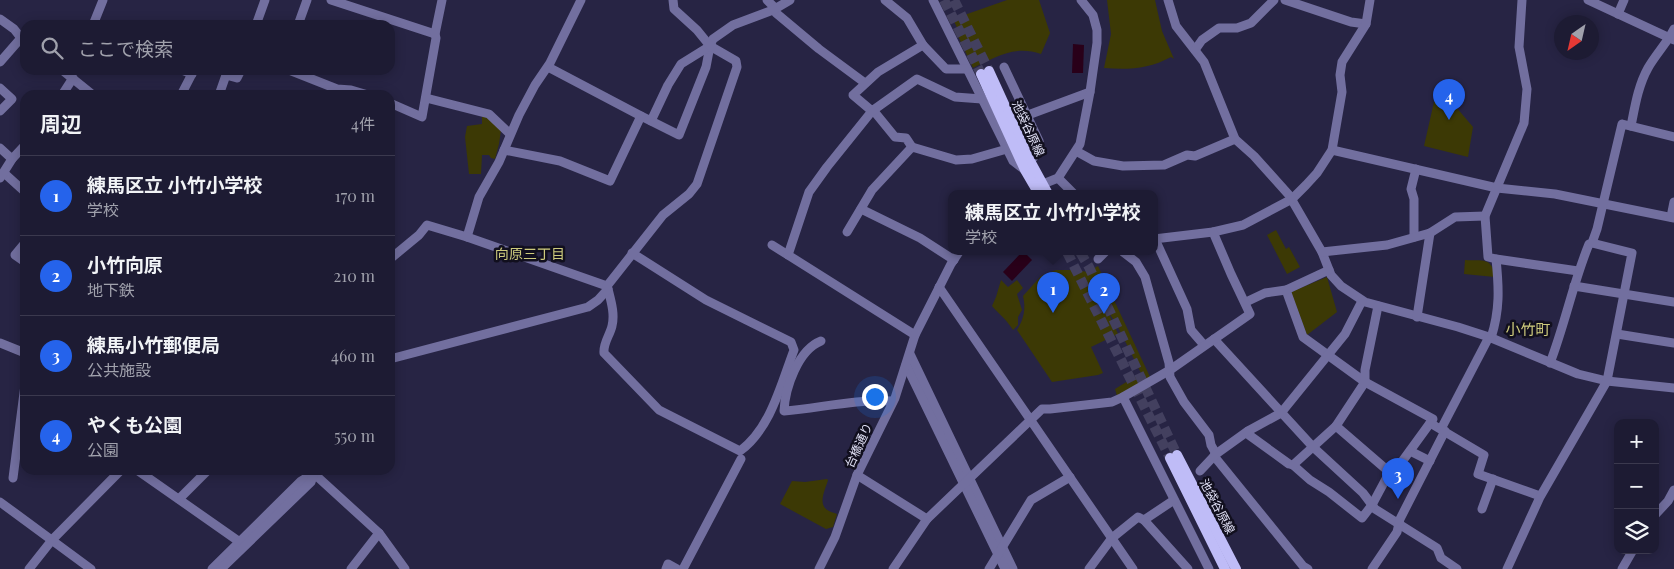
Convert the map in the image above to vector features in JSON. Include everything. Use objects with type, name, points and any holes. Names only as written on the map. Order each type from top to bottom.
[{"type":"main road","name":"池袋谷原線","points":[[985,72],[1039,190]]},
{"type":"main road","name":"池袋谷原線","points":[[1225,569],[1173,456],[1236,569]]},
{"type":"street","points":[[96,20],[102,0]]},
{"type":"street","points":[[258,20],[265,0]]},
{"type":"street","points":[[300,20],[307,0]]},
{"type":"street","points":[[331,0],[392,20]]},
{"type":"street","points":[[395,105],[422,116],[436,38],[434,34],[442,0]]},
{"type":"street","points":[[467,236],[479,197],[499,162],[510,134],[530,94],[548,67],[581,0]]},
{"type":"street","points":[[395,358],[588,307],[601,298],[632,253],[663,214],[689,194],[697,184],[737,67],[736,61],[710,46],[697,30],[674,9],[673,0]]},
{"type":"street","points":[[767,0],[776,13],[819,50],[865,83]]},
{"type":"street","points":[[548,67],[640,116],[679,134],[706,67],[713,39],[733,25],[774,9],[790,0]]},
{"type":"street","points":[[885,0],[907,18],[923,46],[946,70],[967,69]]},
{"type":"street","points":[[933,0],[1013,161],[1028,165],[1040,148],[1039,141],[1004,66]]},
{"type":"street","points":[[1043,190],[1058,178],[1080,144],[1090,92],[1098,30],[1093,15],[1081,0]]},
{"type":"street","points":[[1168,0],[1176,26],[1204,62],[1235,139],[1254,156],[1292,199],[1322,252],[1335,281],[1362,301],[1458,327],[1578,374],[1607,381],[1674,388]]},
{"type":"street","points":[[1195,50],[1202,40],[1219,28],[1237,28],[1252,23],[1274,0]]},
{"type":"street","points":[[1285,0],[1350,22],[1366,24]]},
{"type":"street","points":[[1158,239],[1213,232],[1243,225],[1292,199],[1317,173],[1332,150],[1342,92],[1340,75],[1342,62],[1366,24],[1370,0]]},
{"type":"street","points":[[1522,0],[1519,47],[1526,83],[1524,123],[1485,216],[1488,257],[1578,271]]},
{"type":"street","points":[[1588,0],[1672,39]]},
{"type":"street","points":[[1618,14],[1624,0]]},
{"type":"street","points":[[0,19],[14,29],[20,37]]},
{"type":"street","points":[[395,21],[434,34]]},
{"type":"street","points":[[1631,126],[1642,80],[1648,67],[1672,39],[1674,29]]},
{"type":"street","points":[[0,62],[20,44]]},
{"type":"street","points":[[651,121],[681,64],[710,46]]},
{"type":"street","points":[[923,46],[878,72],[853,95],[872,110],[895,137],[906,138],[912,147],[956,160],[972,159],[1007,149]]},
{"type":"street","points":[[63,90],[67,75]]},
{"type":"street","points":[[70,75],[87,90]]},
{"type":"street","points":[[184,90],[191,75]]},
{"type":"street","points":[[221,90],[226,75],[238,78],[239,75]]},
{"type":"street","points":[[301,75],[337,89],[351,90]]},
{"type":"street","points":[[788,255],[808,192],[872,110],[917,79],[955,97],[982,99]]},
{"type":"street","points":[[0,88],[12,99],[0,111]]},
{"type":"street","points":[[1028,115],[1090,92]]},
{"type":"street","points":[[426,98],[488,114],[510,134]]},
{"type":"street","points":[[504,150],[560,161],[610,181],[640,116]]},
{"type":"street","points":[[1550,363],[1558,344],[1578,271],[1597,229],[1622,124],[1674,136]]},
{"type":"street","points":[[1076,151],[1094,161],[1123,166],[1164,165],[1188,155],[1195,156],[1235,139]]},
{"type":"street","points":[[847,232],[872,190],[912,147]]},
{"type":"street","points":[[0,148],[12,159]]},
{"type":"street","points":[[20,150],[12,159],[2,176],[20,189]]},
{"type":"street","points":[[1332,150],[1497,188],[1555,194],[1673,217],[1674,202]]},
{"type":"street","points":[[1414,237],[1414,199],[1411,189],[1416,169]]},
{"type":"street","points":[[1058,178],[1070,190]]},
{"type":"street","points":[[862,209],[948,252]]},
{"type":"street","points":[[1322,252],[1387,245],[1430,233],[1455,217],[1485,216]]},
{"type":"street","points":[[395,255],[419,235],[427,225],[467,236],[607,288]]},
{"type":"street","points":[[893,569],[927,519],[1042,409],[1112,402],[1123,398],[1170,370],[1250,314],[1213,232]]},
{"type":"street","points":[[1416,317],[1430,233]]},
{"type":"street","points":[[1507,569],[1540,496],[1607,381],[1632,253],[1592,243]]},
{"type":"street","points":[[772,245],[915,335]]},
{"type":"street","points":[[1158,246],[1187,309],[1191,330],[1204,345]]},
{"type":"street","points":[[607,288],[612,304],[612,325],[604,347],[604,353],[659,410],[740,450],[746,446],[766,422],[794,350],[791,342],[687,289],[632,253]]},
{"type":"street","points":[[1098,259],[1101,255]]},
{"type":"street","points":[[1127,255],[1136,262],[1146,277],[1170,370],[1170,377],[1184,402],[1209,435],[1215,455],[1308,569]]},
{"type":"street","name":"台橋通り","points":[[819,569],[835,537],[858,475],[895,398],[915,335],[956,256]]},
{"type":"street","points":[[1372,569],[1397,532],[1400,519],[1490,338],[1496,322],[1499,295],[1496,259]]},
{"type":"street","points":[[1246,302],[1265,293],[1286,290],[1329,270]]},
{"type":"street","points":[[1574,286],[1674,302]]},
{"type":"street","points":[[939,287],[1133,569]]},
{"type":"street","points":[[1248,431],[1249,435],[1362,518],[1372,505],[1388,475],[1393,474],[1433,419],[1365,382],[1303,337],[1286,290]]},
{"type":"street","points":[[1200,471],[1215,455],[1248,431],[1281,413],[1348,330],[1362,301]]},
{"type":"street","points":[[1292,465],[1336,426],[1365,382],[1365,370],[1378,306]]},
{"type":"street","points":[[1617,334],[1674,343]]},
{"type":"street","points":[[1214,339],[1313,447],[1363,493],[1374,509],[1437,548],[1441,558],[1457,569]]},
{"type":"street","points":[[821,341],[812,345],[797,366],[787,387],[784,411],[853,401],[892,401]]},
{"type":"street","points":[[0,343],[20,351]]},
{"type":"street","points":[[910,354],[1000,551],[1006,569]]},
{"type":"street","points":[[906,365],[967,480]]},
{"type":"street","points":[[1123,398],[1209,569]]},
{"type":"street","points":[[1430,422],[1484,455],[1478,474],[1540,496]]},
{"type":"street","points":[[13,478],[20,424]]},
{"type":"street","points":[[1336,426],[1387,470],[1388,475]]},
{"type":"street","points":[[1410,451],[1430,461]]},
{"type":"street","points":[[683,569],[741,459]]},
{"type":"street","points":[[29,569],[52,540],[115,475]]},
{"type":"street","points":[[145,475],[242,544]]},
{"type":"street","points":[[179,499],[203,475]]},
{"type":"street","points":[[212,569],[310,482],[311,475]]},
{"type":"street","points":[[315,475],[379,533],[405,569]]},
{"type":"street","points":[[858,475],[927,519]]},
{"type":"street","points":[[989,569],[1031,500],[1070,477]]},
{"type":"street","points":[[1482,509],[1493,479]]},
{"type":"street","points":[[1659,511],[1668,501],[1674,490]]},
{"type":"street","points":[[1144,520],[1174,500]]},
{"type":"street","points":[[0,502],[91,569]]},
{"type":"street","points":[[1089,569],[1112,538],[1138,517],[1144,520],[1188,569]]},
{"type":"street","points":[[351,569],[379,533]]},
{"type":"street","points":[[221,569],[242,544]]},
{"type":"street","points":[[1000,551],[1013,569]]},
{"type":"street","points":[[1622,569],[1631,554]]},
{"type":"street","points":[[666,569],[668,564],[677,569]]},
{"type":"shaded area","points":[[1007,0],[1039,0],[1050,33],[1041,54],[1023,51],[1014,52],[998,56],[973,68],[958,36],[960,34],[953,19]]},
{"type":"shaded area","points":[[1107,0],[1155,0],[1162,31],[1174,59],[1171,57],[1155,64],[1138,68],[1104,68],[1111,34]]},
{"type":"shaded area","points":[[1073,44],[1084,45],[1083,73],[1072,73]]},
{"type":"shaded area","points":[[1436,93],[1456,107],[1473,127],[1468,157],[1424,146]]},
{"type":"shaded area","points":[[482,116],[488,118],[501,130],[499,144],[495,159],[489,155],[482,155],[481,174],[469,174],[465,137],[467,126],[482,124]]},
{"type":"shaded area","points":[[1276,230],[1286,249],[1289,247],[1300,267],[1287,274],[1267,235]]},
{"type":"shaded area","points":[[1019,255],[1027,255],[1032,260],[1012,281],[1003,272]]},
{"type":"shaded area","points":[[1465,260],[1486,261],[1492,266],[1495,277],[1464,274]]},
{"type":"shaded area","points":[[1098,266],[1151,379],[1117,396],[1115,389],[1141,373],[1117,325],[1107,310],[1118,334],[1091,347],[1103,373],[1098,375],[1052,382],[1017,330],[1024,313],[1023,296],[1041,276],[1056,270],[1088,272]]},
{"type":"shaded area","points":[[1327,277],[1337,312],[1307,335],[1291,292]]},
{"type":"shaded area","points":[[1001,280],[1008,287],[1017,280],[1023,288],[1017,294],[1022,310],[1018,317],[1018,325],[1013,330],[992,306]]},
{"type":"shaded area","points":[[827,479],[823,503],[827,510],[837,514],[833,527],[826,529],[780,504],[792,481],[805,482]]},
{"type":"tunnel","points":[[944,0],[981,74]]},
{"type":"tunnel","points":[[954,0],[989,71]]},
{"type":"tunnel","points":[[1068,255],[1170,458]]},
{"type":"tunnel","points":[[1082,255],[1177,455]]},
{"type":"place","name":"やくも公園","points":[[1449,120]]},
{"type":"place","name":"練馬区立 小竹小学校","points":[[1053,313]]},
{"type":"place","name":"小竹向原","points":[[1104,314]]},
{"type":"place","name":"練馬小竹郵便局","points":[[1398,499]]},
{"type":"district","name":"向原三丁目","points":[[530,253]]},
{"type":"district","name":"小竹町","points":[[1528,329]]}]
